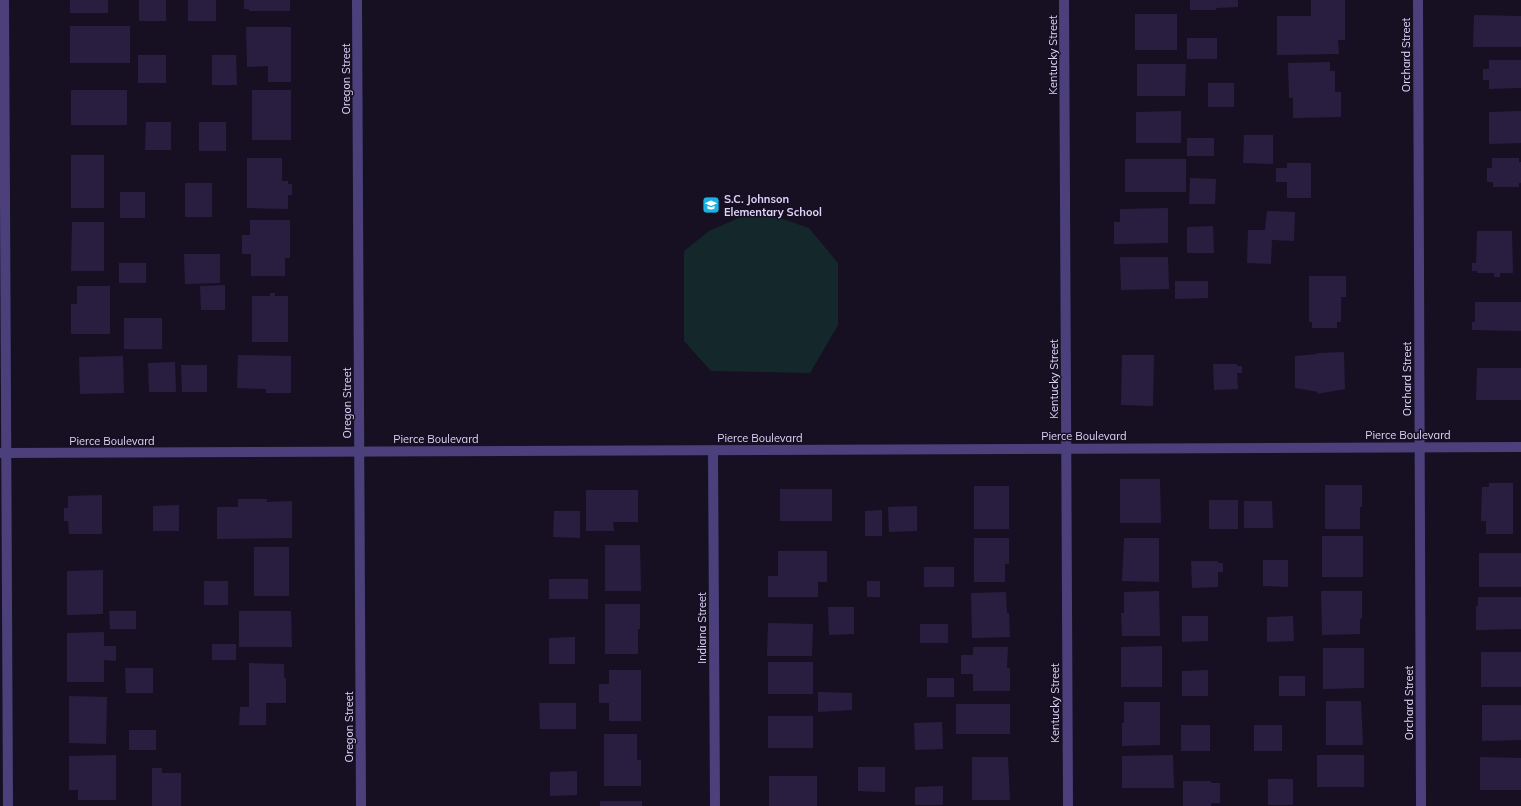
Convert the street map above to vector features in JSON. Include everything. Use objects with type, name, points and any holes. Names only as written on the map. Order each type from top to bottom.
[{"type":"street","points":[[4,0],[3,453],[8,806]]},
{"type":"street","name":"Oregon Street","points":[[357,0],[361,806]]},
{"type":"street","name":"Kentucky Street","points":[[1064,0],[1068,806]]},
{"type":"street","name":"Orchard Street","points":[[1418,0],[1421,806]]},
{"type":"street","name":"Pierce Boulevard","points":[[3,453],[1521,447]]},
{"type":"street","name":"Indiana Street","points":[[713,450],[715,806]]},
{"type":"green space","points":[[757,210],[809,228],[838,263],[838,325],[810,373],[711,371],[684,341],[684,251],[709,231]]},
{"type":"building","points":[[70,0],[108,0],[108,13],[70,13]]},
{"type":"building","points":[[139,0],[166,0],[166,21],[139,21]]},
{"type":"building","points":[[188,0],[216,0],[216,21],[188,21]]},
{"type":"building","points":[[244,0],[290,0],[290,11],[249,11],[249,9],[244,9]]},
{"type":"building","points":[[1190,0],[1238,0],[1238,7],[1216,8],[1216,10],[1190,10]]},
{"type":"building","points":[[1311,0],[1345,0],[1345,40],[1338,40],[1339,54],[1277,55],[1277,16],[1311,16]]},
{"type":"building","points":[[1135,14],[1177,14],[1177,50],[1135,50]]},
{"type":"building","points":[[1474,15],[1521,16],[1521,47],[1473,47]]},
{"type":"building","points":[[70,26],[130,26],[130,63],[70,63]]},
{"type":"building","points":[[246,27],[291,27],[291,82],[268,82],[268,66],[247,67]]},
{"type":"building","points":[[1187,38],[1217,38],[1217,59],[1187,59]]},
{"type":"building","points":[[138,55],[166,55],[166,83],[138,83]]},
{"type":"building","points":[[212,55],[236,55],[237,85],[212,85]]},
{"type":"building","points":[[1489,60],[1521,60],[1521,88],[1489,89],[1489,80],[1483,80],[1483,69],[1489,69]]},
{"type":"building","points":[[1330,62],[1330,71],[1335,71],[1335,92],[1341,92],[1341,117],[1293,118],[1293,98],[1289,98],[1288,63]]},
{"type":"building","points":[[1137,64],[1186,64],[1185,96],[1137,96]]},
{"type":"building","points":[[1208,83],[1234,83],[1234,107],[1208,107]]},
{"type":"building","points":[[71,90],[127,90],[127,125],[71,125]]},
{"type":"building","points":[[252,90],[291,90],[291,140],[252,140]]},
{"type":"building","points":[[1181,111],[1181,143],[1136,143],[1136,112]]},
{"type":"building","points":[[1521,111],[1521,143],[1489,144],[1489,112]]},
{"type":"building","points":[[146,122],[171,122],[171,150],[145,150]]},
{"type":"building","points":[[199,122],[226,122],[226,151],[199,151]]},
{"type":"building","points":[[1244,135],[1273,135],[1273,164],[1243,163]]},
{"type":"building","points":[[1187,138],[1214,138],[1214,156],[1187,156]]},
{"type":"building","points":[[71,155],[104,155],[104,208],[71,208]]},
{"type":"building","points":[[247,158],[282,158],[282,181],[288,181],[288,184],[292,184],[292,195],[288,195],[288,209],[247,208]]},
{"type":"building","points":[[1492,158],[1519,158],[1519,162],[1521,162],[1521,183],[1519,183],[1519,187],[1493,187],[1493,182],[1487,182],[1487,168],[1492,168]]},
{"type":"building","points":[[1125,159],[1186,159],[1186,192],[1125,192]]},
{"type":"building","points":[[1287,163],[1311,163],[1311,198],[1287,198],[1287,182],[1276,182],[1276,168],[1287,168]]},
{"type":"building","points":[[1190,178],[1216,179],[1215,204],[1189,204]]},
{"type":"building","points":[[185,183],[212,183],[212,217],[185,217]]},
{"type":"building","points":[[120,192],[145,192],[145,218],[120,218]]},
{"type":"building","points":[[1168,208],[1168,243],[1114,244],[1114,222],[1120,222],[1120,209]]},
{"type":"building","points":[[1267,211],[1295,212],[1294,241],[1272,240],[1271,264],[1247,263],[1248,230],[1265,230]]},
{"type":"building","points":[[250,220],[290,220],[290,258],[285,258],[285,276],[251,276],[251,254],[242,254],[242,235],[250,235]]},
{"type":"building","points":[[72,222],[104,222],[104,271],[71,271]]},
{"type":"building","points":[[1213,226],[1214,253],[1187,253],[1187,227]]},
{"type":"building","points":[[1477,231],[1512,231],[1513,273],[1500,273],[1500,277],[1494,277],[1494,273],[1477,273],[1477,271],[1472,271],[1472,263],[1476,263]]},
{"type":"building","points":[[184,254],[220,254],[220,283],[185,284]]},
{"type":"building","points":[[1120,257],[1168,257],[1169,289],[1121,290]]},
{"type":"building","points":[[119,263],[146,263],[146,283],[119,283]]},
{"type":"building","points":[[1309,276],[1346,276],[1346,297],[1341,297],[1341,322],[1337,322],[1337,328],[1312,328],[1312,322],[1309,322]]},
{"type":"building","points":[[1175,281],[1208,281],[1208,298],[1175,299]]},
{"type":"building","points":[[225,285],[225,310],[201,310],[200,286]]},
{"type":"building","points":[[77,286],[110,286],[110,334],[71,334],[71,304],[77,304]]},
{"type":"building","points":[[270,293],[275,293],[275,296],[288,296],[288,342],[252,342],[252,296],[270,296]]},
{"type":"building","points":[[1475,302],[1521,302],[1521,331],[1472,330],[1472,322],[1475,322]]},
{"type":"building","points":[[124,318],[162,318],[162,349],[124,349]]},
{"type":"building","points":[[1344,352],[1345,389],[1317,394],[1318,392],[1295,388],[1295,356],[1317,353]]},
{"type":"building","points":[[238,355],[291,356],[291,393],[266,393],[266,389],[237,388]]},
{"type":"building","points":[[1122,355],[1154,355],[1153,406],[1121,405]]},
{"type":"building","points":[[123,356],[124,393],[80,394],[79,357]]},
{"type":"building","points":[[175,362],[176,392],[149,392],[148,363]]},
{"type":"building","points":[[1213,364],[1237,364],[1237,366],[1242,366],[1242,373],[1237,373],[1238,389],[1214,390]]},
{"type":"building","points":[[181,365],[207,365],[207,392],[182,392]]},
{"type":"building","points":[[1477,368],[1521,368],[1521,400],[1476,400]]},
{"type":"building","points":[[1120,479],[1160,479],[1161,523],[1120,523]]},
{"type":"building","points":[[1489,483],[1513,483],[1513,534],[1486,534],[1486,521],[1481,521],[1482,487],[1489,487]]},
{"type":"building","points":[[1325,485],[1362,485],[1360,529],[1325,529]]},
{"type":"building","points":[[974,486],[1009,486],[1009,529],[974,529]]},
{"type":"building","points":[[780,489],[832,489],[832,521],[780,521]]},
{"type":"building","points":[[586,490],[638,490],[638,522],[613,522],[614,531],[586,531]]},
{"type":"building","points":[[102,495],[102,534],[69,534],[68,521],[64,521],[64,508],[68,508],[68,496]]},
{"type":"building","points":[[238,499],[267,499],[267,502],[292,501],[292,538],[217,539],[217,507],[238,507]]},
{"type":"building","points":[[1209,500],[1238,500],[1238,529],[1209,529]]},
{"type":"building","points":[[1244,501],[1272,501],[1273,528],[1244,528]]},
{"type":"building","points":[[179,505],[179,531],[153,531],[153,506]]},
{"type":"building","points":[[917,506],[917,531],[889,532],[888,507]]},
{"type":"building","points":[[882,510],[882,536],[865,536],[865,511]]},
{"type":"building","points":[[554,511],[580,511],[580,538],[553,537]]},
{"type":"building","points":[[1322,536],[1363,536],[1363,577],[1322,577]]},
{"type":"building","points":[[974,538],[1009,538],[1009,564],[1005,564],[1005,582],[974,582]]},
{"type":"building","points":[[1124,538],[1159,538],[1159,582],[1122,581]]},
{"type":"building","points":[[605,545],[640,545],[641,591],[605,591]]},
{"type":"building","points":[[254,547],[289,547],[289,596],[254,596]]},
{"type":"building","points":[[778,551],[827,551],[827,582],[818,582],[818,597],[768,597],[768,576],[778,576]]},
{"type":"building","points":[[1479,553],[1521,553],[1521,587],[1479,587]]},
{"type":"building","points":[[1263,560],[1288,560],[1288,587],[1263,586]]},
{"type":"building","points":[[1191,561],[1218,561],[1218,563],[1223,563],[1223,572],[1218,572],[1218,587],[1192,588]]},
{"type":"building","points":[[924,567],[954,567],[954,587],[924,587]]},
{"type":"building","points":[[103,570],[103,614],[67,615],[67,571]]},
{"type":"building","points":[[549,579],[588,579],[588,599],[549,599]]},
{"type":"building","points":[[204,581],[228,581],[228,605],[204,605]]},
{"type":"building","points":[[867,581],[880,581],[880,597],[867,597]]},
{"type":"building","points":[[1159,591],[1160,636],[1122,636],[1121,613],[1124,613],[1124,592]]},
{"type":"building","points":[[1321,591],[1362,591],[1362,618],[1360,619],[1360,634],[1322,635]]},
{"type":"building","points":[[1006,592],[1010,637],[972,638],[971,593]]},
{"type":"building","points":[[1478,597],[1521,597],[1521,629],[1476,630],[1476,606],[1478,606]]},
{"type":"building","points":[[605,604],[640,604],[638,654],[605,654]]},
{"type":"building","points":[[828,607],[854,607],[854,634],[829,635]]},
{"type":"building","points":[[109,611],[136,611],[136,629],[110,629]]},
{"type":"building","points":[[239,611],[291,611],[292,647],[239,647]]},
{"type":"building","points":[[1182,616],[1208,616],[1208,641],[1182,642]]},
{"type":"building","points":[[1293,616],[1294,641],[1267,642],[1267,617]]},
{"type":"building","points":[[768,623],[813,624],[812,656],[767,656]]},
{"type":"building","points":[[920,624],[948,624],[948,643],[920,643]]},
{"type":"building","points":[[104,632],[104,646],[116,646],[116,661],[104,660],[104,682],[67,682],[67,633]]},
{"type":"building","points":[[575,637],[575,664],[549,664],[549,638]]},
{"type":"building","points":[[212,644],[236,644],[236,660],[212,660]]},
{"type":"building","points":[[1162,646],[1162,687],[1121,687],[1121,647]]},
{"type":"building","points":[[973,647],[1008,647],[1007,668],[1010,668],[1010,691],[973,691],[973,674],[961,674],[961,655],[973,655]]},
{"type":"building","points":[[1323,648],[1364,648],[1364,688],[1323,689]]},
{"type":"building","points":[[1481,652],[1521,652],[1521,687],[1481,687]]},
{"type":"building","points":[[768,662],[813,662],[813,694],[768,694]]},
{"type":"building","points":[[249,663],[284,664],[284,678],[286,678],[286,703],[266,703],[266,725],[239,725],[240,707],[249,707]]},
{"type":"building","points":[[125,668],[153,668],[153,693],[126,693]]},
{"type":"building","points":[[609,670],[641,670],[641,721],[609,721],[609,703],[599,703],[599,684],[609,684]]},
{"type":"building","points":[[1208,670],[1208,696],[1182,696],[1182,671]]},
{"type":"building","points":[[1279,676],[1305,676],[1305,696],[1279,696]]},
{"type":"building","points":[[927,678],[954,678],[954,697],[927,697]]},
{"type":"building","points":[[818,692],[852,693],[852,710],[818,712]]},
{"type":"building","points":[[69,696],[107,697],[106,744],[69,743]]},
{"type":"building","points":[[1326,701],[1361,701],[1363,745],[1326,745]]},
{"type":"building","points":[[1124,702],[1160,702],[1160,745],[1122,746]]},
{"type":"building","points":[[539,703],[576,703],[576,729],[540,729]]},
{"type":"building","points":[[956,704],[1010,704],[1010,734],[956,734]]},
{"type":"building","points":[[1482,705],[1521,705],[1521,740],[1482,741]]},
{"type":"building","points":[[768,716],[813,716],[813,748],[768,748]]},
{"type":"building","points":[[942,722],[943,749],[915,750],[914,723]]},
{"type":"building","points":[[1181,725],[1210,725],[1210,751],[1181,751]]},
{"type":"building","points":[[1254,725],[1282,725],[1282,751],[1254,751]]},
{"type":"building","points":[[129,730],[156,730],[156,750],[129,750]]},
{"type":"building","points":[[604,734],[637,734],[637,760],[641,760],[641,786],[604,786]]},
{"type":"building","points":[[116,755],[116,800],[78,800],[78,790],[69,790],[69,756]]},
{"type":"building","points":[[1173,755],[1174,788],[1122,788],[1122,756]]},
{"type":"building","points":[[1317,755],[1364,755],[1364,787],[1317,787]]},
{"type":"building","points":[[972,757],[1008,757],[1010,800],[972,800]]},
{"type":"building","points":[[1480,757],[1521,758],[1521,790],[1480,790]]},
{"type":"building","points":[[858,767],[885,767],[885,792],[858,791]]},
{"type":"building","points":[[152,768],[162,768],[162,773],[181,773],[181,806],[152,806]]},
{"type":"building","points":[[577,771],[577,795],[550,796],[550,772]]},
{"type":"building","points":[[769,776],[817,776],[817,806],[769,806]]},
{"type":"building","points":[[1268,779],[1293,779],[1293,805],[1268,805]]},
{"type":"building","points":[[1183,781],[1211,781],[1211,783],[1220,783],[1220,803],[1211,803],[1211,806],[1183,806]]},
{"type":"building","points":[[943,786],[943,805],[915,805],[915,787]]},
{"type":"building","points":[[600,801],[642,801],[642,806],[600,806]]},
{"type":"place","name":"S.C. Johnson Elementary School","points":[[711,205]]}]
